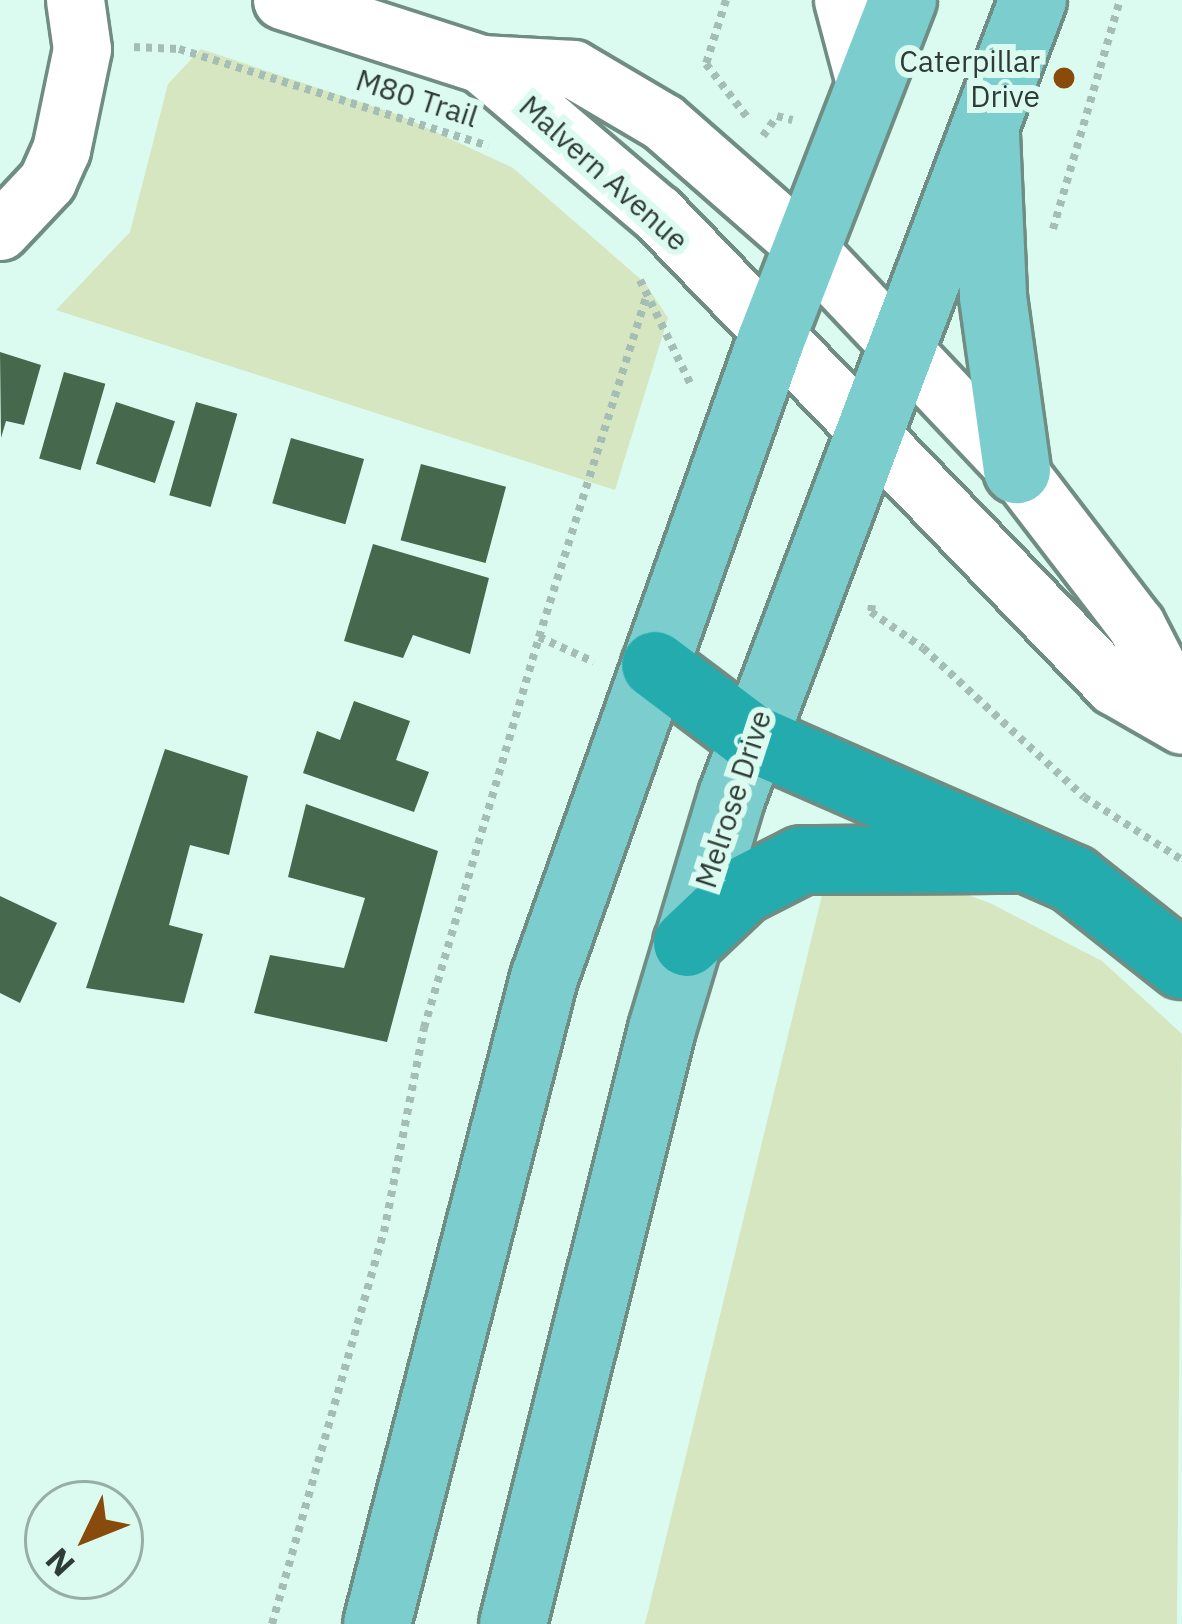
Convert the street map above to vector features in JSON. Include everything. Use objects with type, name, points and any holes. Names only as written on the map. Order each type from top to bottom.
[{"type":"highway","points":[[655,665],[752,738],[1031,858],[1110,903],[1182,965]]},
{"type":"highway","points":[[687,943],[743,890],[802,860],[1031,858]]},
{"type":"main road","points":[[376,1624],[514,1080],[771,340],[903,0]]},
{"type":"main road","name":"Melrose Drive","points":[[513,1624],[687,943],[752,738],[1033,0]]},
{"type":"main road","points":[[985,119],[993,297],[1017,470]]},
{"type":"street","name":"Malvern Avenue","points":[[282,0],[481,64],[573,69],[663,122],[806,247]]},
{"type":"street","points":[[843,0],[868,94]]},
{"type":"street","points":[[0,231],[47,182],[87,15]]},
{"type":"street","name":"Malvern Avenue","points":[[481,64],[657,213],[771,340]]},
{"type":"street","points":[[806,247],[900,341],[1017,470],[1136,626],[1182,714]]},
{"type":"street","points":[[771,340],[1114,686],[1182,724]]},
{"type":"path","points":[[726,0],[706,64],[762,137]]},
{"type":"path","points":[[1048,250],[1120,0]]},
{"type":"path","name":"M80 Trail","points":[[87,15],[508,157]]},
{"type":"path","points":[[629,259],[695,388]]},
{"type":"path","points":[[538,637],[647,293]]},
{"type":"path","points":[[871,612],[923,648],[1084,797],[1182,860]]},
{"type":"green space","points":[[201,49],[399,115],[513,168],[645,283],[668,318],[615,490],[56,310],[130,232],[168,84]]},
{"type":"green space","points":[[825,883],[943,886],[990,903],[1102,961],[1182,1034],[1177,1624],[645,1624]]},
{"type":"building","points":[[0,352],[41,365],[24,425],[6,421],[1,438]]},
{"type":"building","points":[[64,372],[105,384],[81,470],[39,459]]},
{"type":"building","points":[[116,402],[175,421],[155,483],[96,464]]},
{"type":"building","points":[[196,402],[237,414],[211,507],[169,495]]},
{"type":"building","points":[[291,438],[364,459],[345,524],[272,503]]},
{"type":"building","points":[[421,464],[506,487],[486,563],[401,540]]},
{"type":"building","points":[[373,544],[489,578],[470,654],[413,635],[403,658],[344,641]]},
{"type":"building","points":[[354,701],[410,721],[396,760],[429,772],[414,812],[303,773],[317,731],[340,740]]},
{"type":"building","points":[[165,749],[248,776],[229,855],[190,845],[169,925],[203,934],[184,1003],[86,988]]},
{"type":"building","points":[[306,804],[438,851],[387,1042],[254,1013],[270,955],[344,968],[365,898],[288,877]]},
{"type":"building","points":[[0,896],[57,923],[20,1003],[0,993]]},
{"type":"place","name":"Caterpillar Drive","points":[[1064,78]]}]
